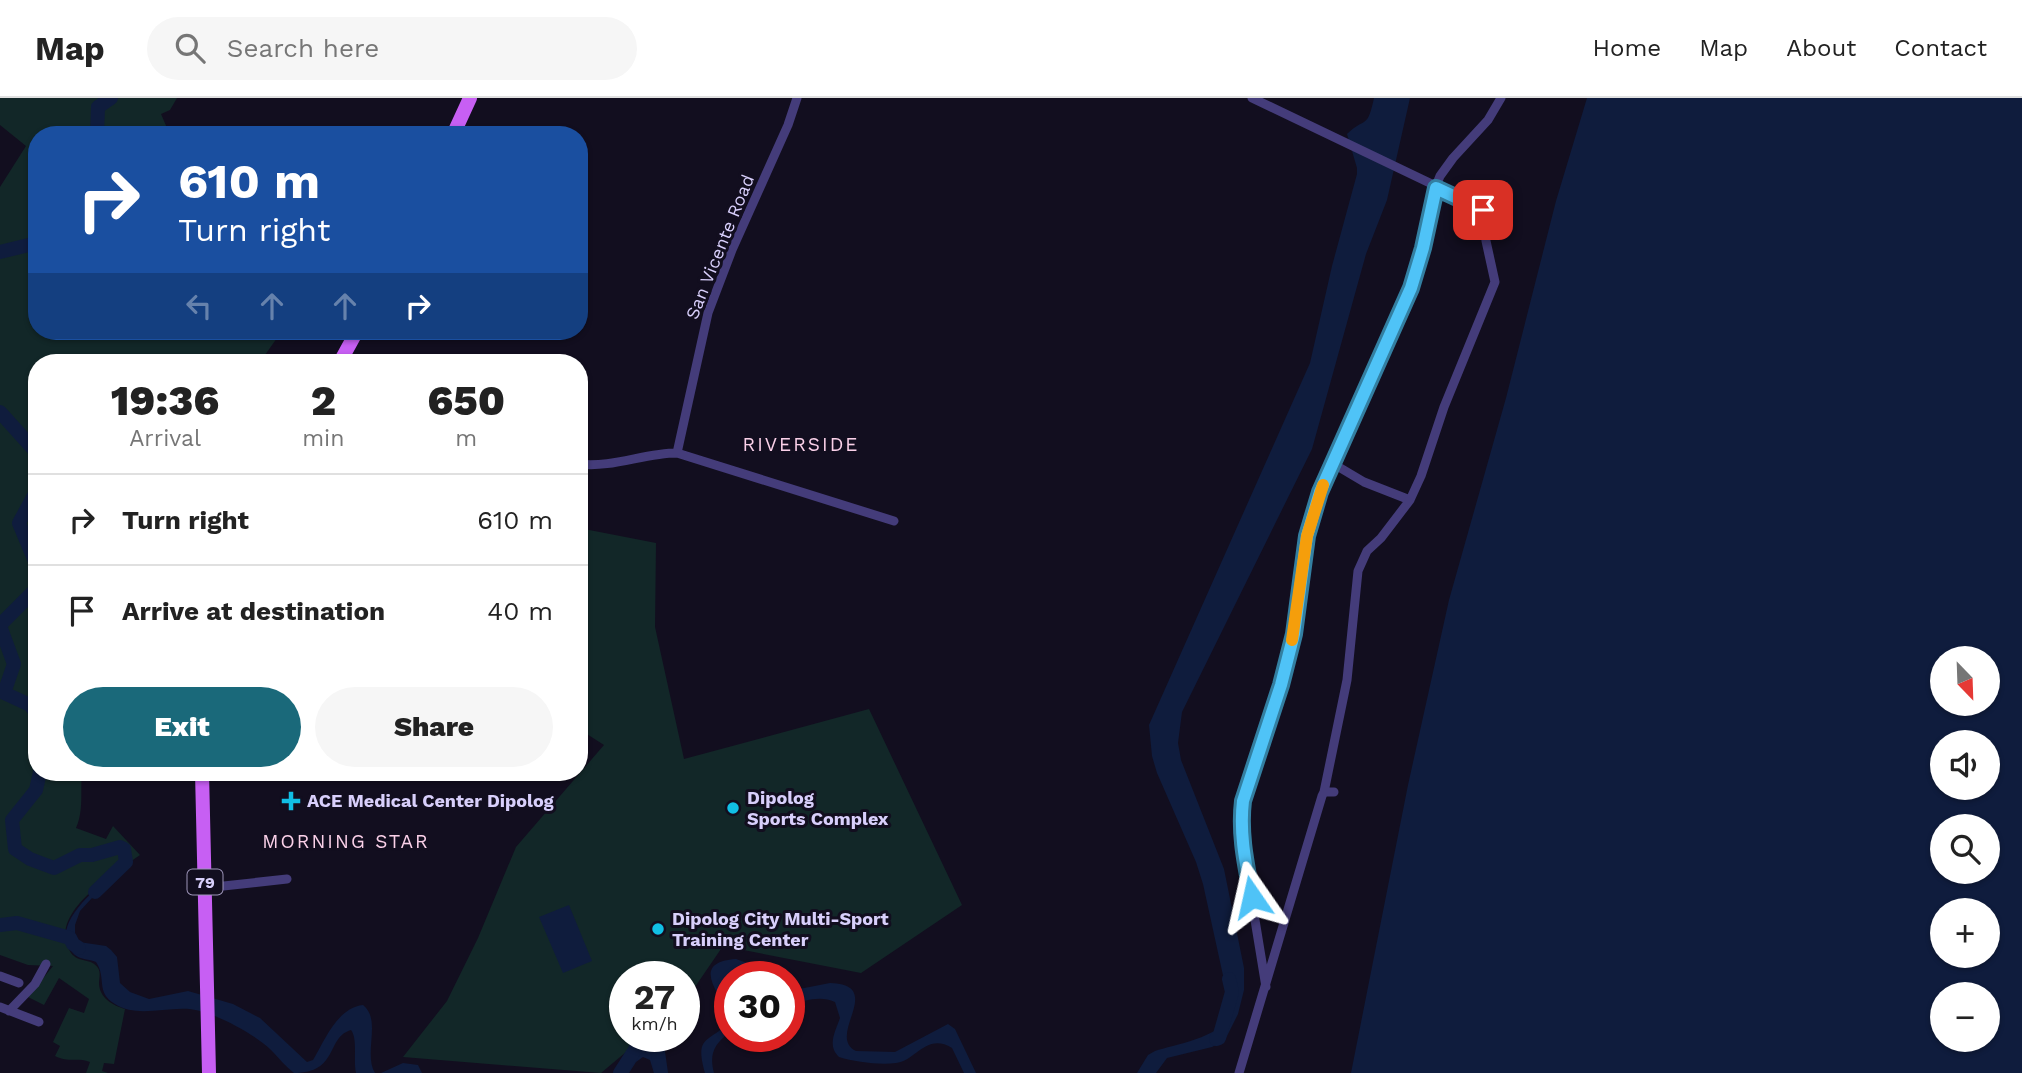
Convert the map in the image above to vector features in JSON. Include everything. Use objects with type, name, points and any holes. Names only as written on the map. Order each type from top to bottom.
[{"type":"main road","points":[[457,126],[470,98]]},
{"type":"main road","name":"79","points":[[202,781],[209,1073]]},
{"type":"street","name":"San Vicente Road","points":[[677,453],[708,313],[797,98]]},
{"type":"street","points":[[1252,98],[1483,210],[1506,218]]},
{"type":"street","points":[[1266,987],[1241,821],[1243,801],[1281,685],[1294,634],[1307,536],[1332,463],[1411,288],[1436,187],[1445,168],[1488,120],[1501,98]]},
{"type":"street","points":[[1239,1073],[1329,792],[1347,680],[1358,571],[1367,551],[1381,538],[1410,500],[1444,407],[1495,282],[1486,241],[1483,210]]},
{"type":"street","points":[[588,464],[613,464],[658,454],[677,453],[894,521]]},
{"type":"street","points":[[1332,463],[1364,482],[1410,500]]},
{"type":"street","points":[[205,888],[287,879]]},
{"type":"street","points":[[4,1009],[35,984],[46,964]]},
{"type":"street","points":[[0,976],[19,983]]},
{"type":"street","points":[[4,1009],[39,1022]]},
{"type":"green space","points":[[0,98],[177,98],[170,110],[161,114],[166,126],[28,126],[28,340],[276,340],[266,354],[28,354],[28,781],[82,781],[81,807],[76,828],[106,839],[113,826],[140,855],[86,896],[67,924],[65,938],[71,953],[98,968],[99,984],[104,997],[125,1009],[114,1064],[104,1063],[102,1071],[108,1073],[86,1073],[90,1062],[55,1056],[60,1046],[53,1042],[69,1008],[84,1013],[89,999],[59,978],[44,1005],[28,997],[53,966],[28,965],[0,955],[0,187],[26,146],[0,125]]},
{"type":"green space","name":"Dipolog Sports Complex","points":[[588,530],[656,543],[655,627],[684,759],[869,709],[962,905],[861,973],[723,946],[700,980],[700,961],[609,961],[609,1052],[626,1052],[601,1073],[403,1057],[447,1001],[478,938],[516,847],[573,781],[588,781],[588,764],[604,745],[588,735]]},
{"type":"water","points":[[1374,98],[1410,98],[1387,200],[1366,254],[1312,449],[1182,712],[1178,743],[1181,760],[1224,869],[1244,968],[1244,990],[1238,1014],[1225,1040],[1212,1047],[1167,1058],[1156,1073],[1137,1073],[1148,1055],[1203,1037],[1225,1024],[1231,1015],[1233,1005],[1226,989],[1203,884],[1157,773],[1152,756],[1149,725],[1310,363],[1357,174],[1347,134],[1367,119]]},
{"type":"water","points":[[1587,98],[2022,98],[2022,1073],[1351,1073],[1408,785],[1449,600],[1506,398],[1556,201]]},
{"type":"water","points":[[120,872],[80,911],[75,933],[79,942],[106,946],[111,950],[117,957],[120,983],[130,992],[149,999],[188,991],[233,1004],[260,1018],[307,1062],[313,1060],[339,1018],[354,1007],[363,1005],[371,1019],[371,1056],[375,1073],[356,1073],[351,1030],[343,1034],[318,1067],[294,1073],[256,1038],[217,1017],[190,1009],[135,1011],[115,1004],[105,995],[96,962],[75,955],[67,944],[66,932],[70,920],[88,896]]},
{"type":"water","points":[[569,905],[592,961],[563,973],[539,917]]},
{"type":"water","points":[[714,966],[714,987],[711,979]]},
{"type":"water","points":[[830,983],[846,986],[854,992],[855,1001],[847,1034],[848,1044],[856,1051],[895,1052],[948,1024],[955,1029],[976,1073],[964,1073],[952,1048],[935,1043],[896,1063],[867,1063],[839,1057],[833,1048],[834,1034],[840,1018],[835,1002],[818,999],[805,1000],[805,988]]},
{"type":"water","points":[[714,1034],[714,1073],[705,1073],[702,1061],[701,1052],[706,1041]]},
{"type":"water","points":[[637,1052],[654,1052],[662,1058],[668,1073],[654,1073],[650,1060],[643,1057],[629,1073],[617,1073]]},
{"type":"water","points":[[403,1063],[418,1065],[422,1073],[381,1073]]},
{"type":"waterway","points":[[97,126],[98,107],[111,98]]},
{"type":"waterway","points":[[0,252],[28,245]]},
{"type":"waterway","points":[[0,412],[28,443]]},
{"type":"waterway","points":[[28,506],[19,523],[28,544]]},
{"type":"waterway","points":[[0,625],[28,597]]},
{"type":"waterway","points":[[0,626],[14,664],[4,693],[28,704]]},
{"type":"waterway","points":[[38,781],[36,790],[12,820],[15,849],[30,859],[54,868],[80,855],[92,855],[120,847],[124,849],[126,862],[95,892]]},
{"type":"waterway","points":[[0,925],[17,923],[70,938],[79,948]]},
{"type":"waterway","points":[[1216,1039],[1219,1038],[1232,992],[1229,979]]},
{"type":"waterway","points":[[620,1073],[638,1045],[650,1039],[658,1052],[661,1073]]},
{"type":"slow traffic","points":[[1292,640],[1307,536],[1323,485]]},
{"type":"place","name":"ACE Medical Center Dipolog","points":[[291,801]]},
{"type":"place","name":"Dipolog Sports Complex","points":[[733,808]]},
{"type":"place","name":"Dipolog City Multi-Sport Training Center","points":[[658,929]]},
{"type":"district","name":"RIVERSIDE","points":[[801,444]]},
{"type":"district","name":"MORNING STAR","points":[[346,841]]},
{"type":"route","points":[[1252,897],[1242,841],[1243,801],[1281,685],[1294,634],[1307,536],[1320,492],[1411,288],[1436,188],[1483,210]]}]
